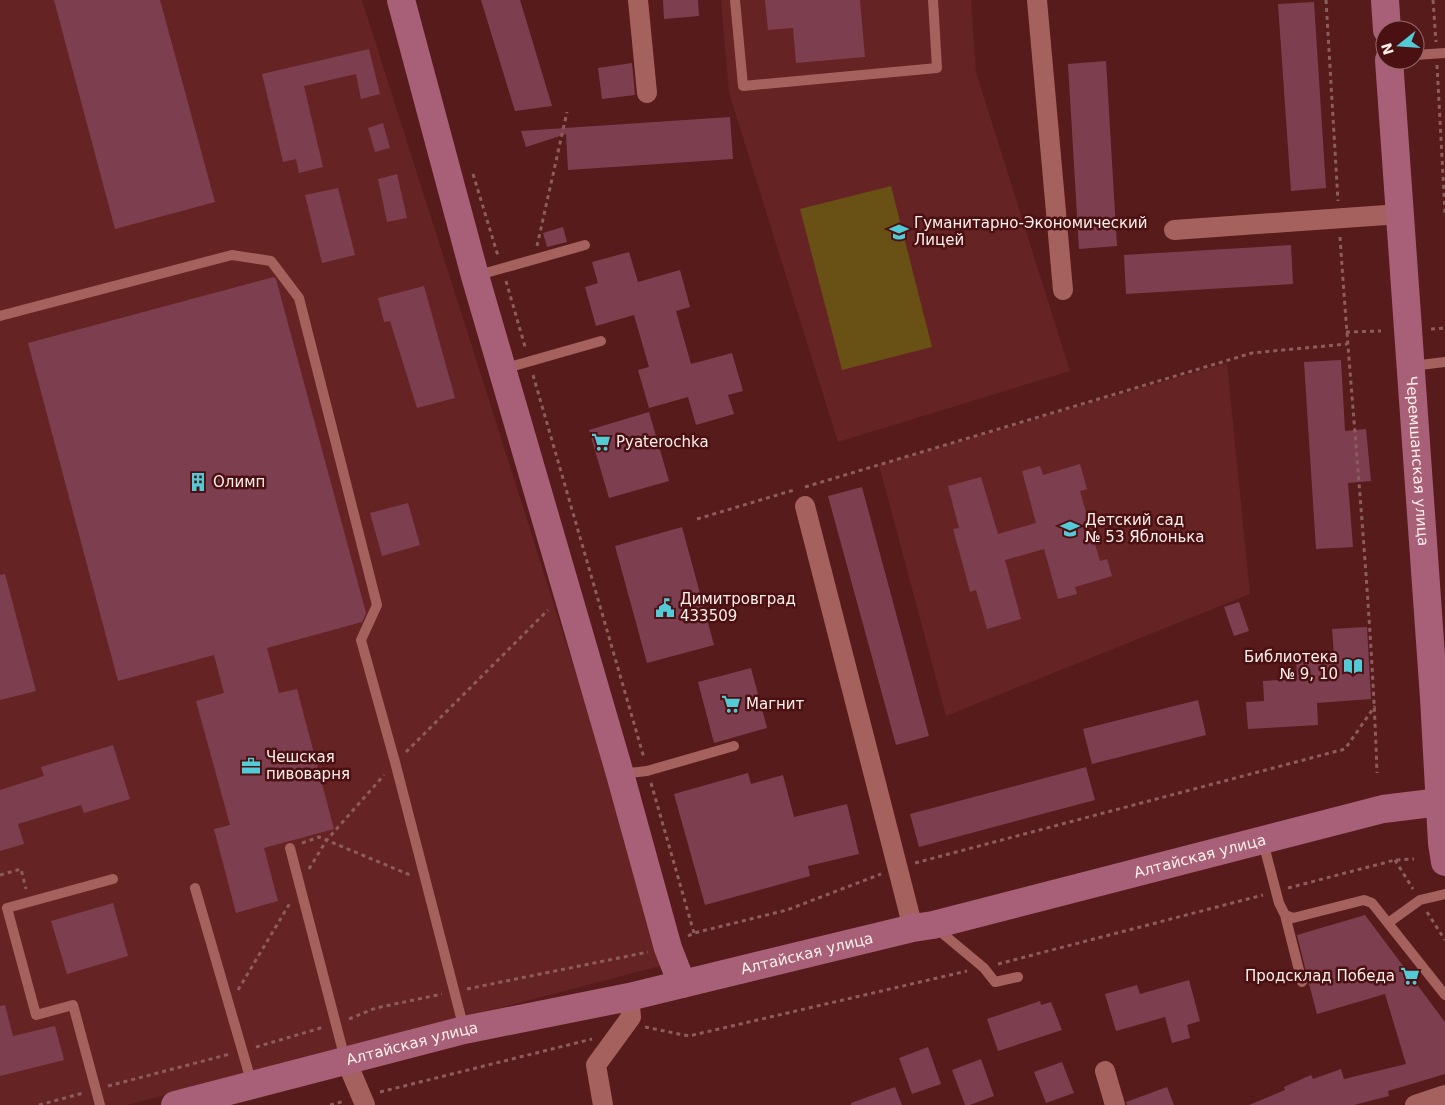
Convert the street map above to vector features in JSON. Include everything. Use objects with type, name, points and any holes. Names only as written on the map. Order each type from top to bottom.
[{"type":"street","points":[[401,0],[502,369],[620,774],[668,948],[682,984]]},
{"type":"street","points":[[638,0],[647,93]]},
{"type":"street","points":[[1037,0],[1063,290]]},
{"type":"street","points":[[1385,0],[1386,20]]},
{"type":"street","name":"Черемшанская улица","points":[[1390,70],[1411,366],[1433,622],[1445,862]]},
{"type":"street","points":[[1174,230],[1400,214]]},
{"type":"street","points":[[805,506],[897,868],[923,927]]},
{"type":"street","name":"Алтайская улица","points":[[180,1104],[464,1030],[629,997],[923,927],[1382,809],[1443,801]]},
{"type":"street","points":[[603,1105],[596,1065],[631,1017],[629,997]]},
{"type":"street","points":[[346,1060],[363,1101]]},
{"type":"street","points":[[1105,1071],[1115,1105]]},
{"type":"street","points":[[1416,1105],[1445,1095]]},
{"type":"lane","points":[[735,0],[743,86],[937,68],[933,0]]},
{"type":"lane","points":[[1425,54],[1441,53]]},
{"type":"lane","points":[[476,276],[585,245]]},
{"type":"lane","points":[[0,316],[232,255],[271,261],[299,298],[377,605],[361,640],[395,762],[464,1030]]},
{"type":"lane","points":[[502,369],[600,341]]},
{"type":"lane","points":[[1411,366],[1445,362]]},
{"type":"lane","points":[[620,774],[647,771],[734,746]]},
{"type":"lane","points":[[1262,840],[1302,982]]},
{"type":"lane","points":[[290,848],[346,1060]]},
{"type":"lane","points":[[100,1105],[73,1004],[36,1015],[7,908],[113,879]]},
{"type":"lane","points":[[195,888],[252,1085]]},
{"type":"lane","points":[[1388,923],[1420,900],[1445,894]]},
{"type":"lane","points":[[1284,915],[1292,918],[1364,900],[1372,903],[1445,995]]},
{"type":"lane","points":[[923,927],[984,968],[995,982],[1018,977]]},
{"type":"path","points":[[1326,0],[1346,332],[1375,706],[1377,773]]},
{"type":"path","points":[[1433,0],[1441,53],[1436,72],[1445,213]]},
{"type":"path","points":[[534,260],[567,112]]},
{"type":"path","points":[[471,166],[694,932]]},
{"type":"path","points":[[1425,330],[1445,328]]},
{"type":"path","points":[[1346,332],[1381,331]]},
{"type":"path","points":[[697,519],[1252,353],[1347,344]]},
{"type":"path","points":[[39,1105],[336,1024],[376,1008],[668,948],[694,932],[787,910],[897,868],[1345,749],[1375,706]]},
{"type":"path","points":[[290,848],[318,837],[426,881]]},
{"type":"path","points":[[330,1105],[363,1101],[554,1047],[646,1027],[689,1036],[984,968],[1395,860],[1414,859]]},
{"type":"path","points":[[0,875],[21,869],[30,902]]},
{"type":"shaded area","points":[[0,0],[362,0],[668,964],[127,1105],[0,1105]]},
{"type":"shaded area","name":"Гуманитарно-Экономический Лицей","points":[[721,0],[971,0],[976,72],[1070,371],[838,442],[729,93]]},
{"type":"shaded area","points":[[891,186],[932,347],[842,370],[800,209]]},
{"type":"shaded area","name":"Детский сад № 53 Яблонька","points":[[1227,363],[1250,594],[946,716],[879,465]]},
{"type":"building","points":[[54,0],[160,0],[215,202],[115,229]]},
{"type":"building","points":[[481,0],[520,0],[552,106],[515,111]]},
{"type":"building","points":[[663,0],[698,0],[699,16],[664,19]]},
{"type":"building","points":[[765,0],[860,0],[865,57],[796,63],[793,28],[768,30]]},
{"type":"building","points":[[1314,2],[1326,188],[1291,191],[1278,4]]},
{"type":"building","points":[[369,49],[380,94],[361,99],[356,74],[304,86],[323,167],[299,173],[296,159],[283,162],[262,74]]},
{"type":"building","points":[[1106,61],[1117,246],[1079,249],[1068,64]]},
{"type":"building","points":[[632,63],[635,95],[602,99],[598,68]]},
{"type":"building","points":[[730,117],[733,159],[568,170],[566,134],[526,147],[521,131]]},
{"type":"building","points":[[383,123],[390,148],[375,152],[368,128]]},
{"type":"building","points":[[397,174],[407,218],[387,222],[378,179]]},
{"type":"building","points":[[338,188],[355,255],[322,263],[305,195]]},
{"type":"building","points":[[563,227],[567,242],[547,247],[543,233]]},
{"type":"building","points":[[1291,245],[1293,284],[1126,294],[1124,255]]},
{"type":"building","points":[[629,252],[638,282],[680,270],[690,307],[676,311],[691,364],[732,353],[743,391],[728,395],[734,414],[696,425],[688,397],[649,408],[638,370],[649,367],[634,315],[596,326],[585,287],[598,283],[592,262]]},
{"type":"building","name":"Олимп","points":[[274,277],[366,613],[362,622],[267,648],[279,693],[297,689],[334,829],[264,848],[278,901],[236,913],[214,829],[230,825],[196,701],[224,693],[214,655],[118,681],[28,343]]},
{"type":"building","points":[[424,286],[455,398],[417,408],[390,321],[384,322],[378,298]]},
{"type":"building","points":[[1341,360],[1345,431],[1366,429],[1371,481],[1348,483],[1353,547],[1316,549],[1304,362]]},
{"type":"building","points":[[649,412],[669,481],[609,498],[589,430]]},
{"type":"building","points":[[1080,464],[1087,489],[1080,491],[1093,537],[1100,561],[1107,559],[1112,576],[1075,587],[1077,594],[1058,599],[1044,549],[1005,560],[1021,619],[987,629],[976,590],[970,592],[953,529],[959,528],[948,486],[981,477],[998,534],[1036,523],[1022,471],[1040,466],[1043,475]]},
{"type":"building","points":[[862,487],[929,736],[896,745],[828,496]]},
{"type":"building","points":[[408,503],[420,545],[382,556],[370,513]]},
{"type":"building","points":[[682,527],[714,645],[647,663],[615,546]]},
{"type":"building","points":[[5,574],[36,691],[0,700],[0,575]]},
{"type":"building","points":[[1239,602],[1249,631],[1234,636],[1224,607]]},
{"type":"building","points":[[1367,627],[1371,699],[1317,703],[1318,725],[1248,729],[1246,702],[1264,701],[1263,681],[1297,679],[1296,657],[1334,655],[1332,629]]},
{"type":"building","points":[[751,668],[767,728],[714,743],[698,682]]},
{"type":"building","points":[[1198,700],[1206,735],[1092,764],[1083,729]]},
{"type":"building","points":[[113,745],[130,799],[84,813],[81,805],[18,824],[24,844],[0,851],[0,790],[44,776],[41,767]]},
{"type":"building","points":[[1086,767],[1095,800],[919,847],[910,814]]},
{"type":"building","points":[[748,773],[751,784],[783,775],[794,817],[847,804],[859,854],[808,866],[810,876],[705,905],[674,794]]},
{"type":"building","points":[[113,903],[128,956],[67,974],[51,921]]},
{"type":"building","points":[[1365,915],[1445,1022],[1445,1074],[1388,1091],[1389,1096],[1354,1105],[1249,1105],[1285,1090],[1284,1087],[1311,1075],[1313,1079],[1341,1069],[1344,1079],[1406,1064],[1385,994],[1317,1014],[1297,935]]},
{"type":"building","points":[[1189,980],[1200,1021],[1187,1025],[1190,1038],[1172,1043],[1165,1017],[1116,1031],[1105,994],[1137,985],[1140,994]]},
{"type":"building","points":[[1040,1001],[1041,1005],[1051,1002],[1062,1030],[998,1051],[987,1019]]},
{"type":"building","points":[[5,1005],[13,1036],[55,1026],[64,1060],[0,1076],[0,1006]]},
{"type":"building","points":[[928,1047],[941,1084],[912,1094],[899,1058]]},
{"type":"building","points":[[981,1059],[994,1096],[965,1105],[952,1070]]},
{"type":"building","points":[[1062,1062],[1074,1093],[1046,1103],[1034,1072]]},
{"type":"building","points":[[895,1087],[902,1105],[851,1105],[851,1103]]},
{"type":"building","points":[[1167,1087],[1174,1105],[1127,1105],[1126,1102]]},
{"type":"place","name":"Гуманитарно-Экономический Лицей","points":[[899,232]]},
{"type":"place","name":"Pyaterochka","points":[[601,442]]},
{"type":"place","name":"Олимп","points":[[198,482]]},
{"type":"place","name":"Детский сад № 53 Яблонька","points":[[1070,529]]},
{"type":"place","name":"Димитровград 433509","points":[[665,608]]},
{"type":"place","name":"Библиотека № 9, 10","points":[[1353,666]]},
{"type":"place","name":"Магнит","points":[[731,704]]},
{"type":"place","name":"Чешская пивоварня","points":[[251,766]]},
{"type":"place","name":"Продсклад Победа","points":[[1410,976]]}]
